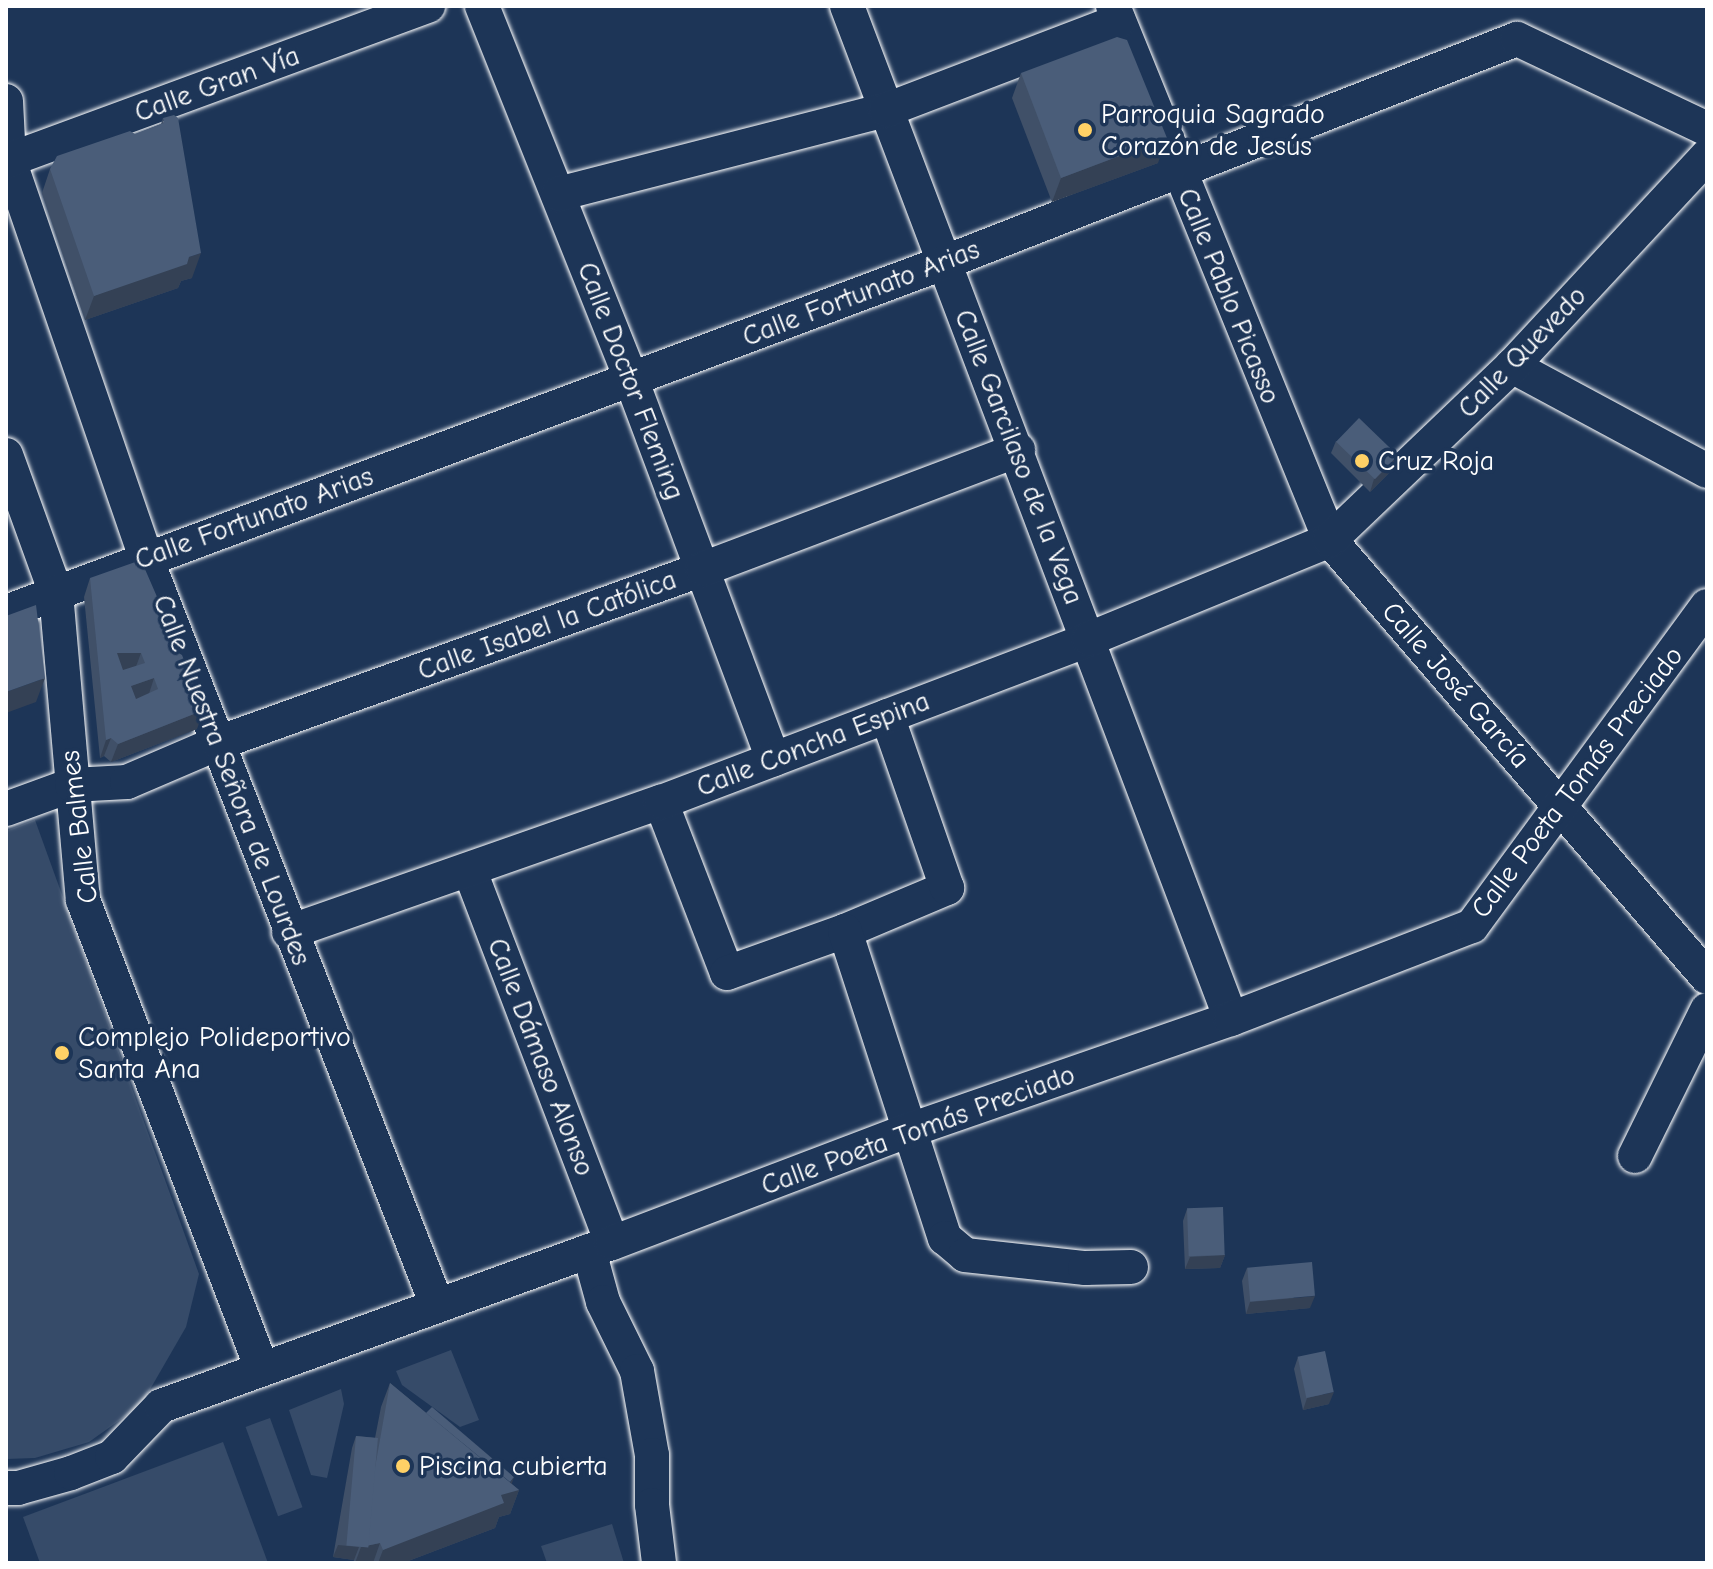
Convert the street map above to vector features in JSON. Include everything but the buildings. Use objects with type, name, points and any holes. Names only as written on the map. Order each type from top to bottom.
[{"type":"street","name":"Calle Gran Vía","points":[[8,161],[428,6]]},
{"type":"street","name":"Calle Doctor Fleming","points":[[482,6],[631,379],[773,759]]},
{"type":"street","name":"Calle Garcilaso de la Vega","points":[[847,6],[943,263],[1018,450],[1231,1019]]},
{"type":"street","points":[[558,194],[886,110],[1116,14]]},
{"type":"street","name":"Calle Pablo Picasso","points":[[1116,14],[1330,540]]},
{"type":"street","name":"Calle Fortunato Arias","points":[[6,612],[943,263],[1517,39],[1707,129]]},
{"type":"street","name":"Calle Nuestra Señora de Lourdes","points":[[6,101],[8,161],[146,558],[289,932],[437,1305]]},
{"type":"street","name":"Calle Quevedo","points":[[1330,540],[1512,366],[1707,156]]},
{"type":"street","points":[[1512,366],[1707,471]]},
{"type":"street","name":"Calle Isabel la Católica","points":[[6,809],[72,785],[127,782],[218,743],[703,569],[1018,450]]},
{"type":"street","name":"Calle Balmes","points":[[6,455],[56,593],[83,900],[262,1369]]},
{"type":"street","name":"Calle Concha Espina","points":[[289,932],[661,802],[1089,639],[1330,540]]},
{"type":"street","name":"Calle José García","points":[[1330,540],[1707,977]]},
{"type":"street","name":"Calle Poeta Tomás Preciado","points":[[6,1488],[18,1488],[71,1473],[112,1457],[161,1406],[601,1247],[910,1130],[1231,1019],[1472,926],[1707,606]]},
{"type":"street","points":[[661,802],[727,973],[845,931],[947,888],[887,716]]},
{"type":"street","name":"Calle Dámaso Alonso","points":[[470,871],[601,1247],[603,1302],[640,1384],[652,1455],[652,1505],[659,1563]]},
{"type":"street","points":[[845,931],[945,1238],[965,1255],[1085,1268],[1131,1267]]},
{"type":"street","points":[[1635,1156],[1707,1010]]},
{"type":"shaded area","name":"Complejo Polideportivo Santa Ana","points":[[35,820],[199,1274],[186,1327],[141,1405],[89,1442],[35,1458],[6,1459],[6,831]]},
{"type":"shaded area","points":[[451,1350],[479,1420],[460,1427],[402,1385],[396,1371]]},
{"type":"shaded area","points":[[341,1389],[344,1404],[327,1478],[311,1475],[289,1410]]},
{"type":"shaded area","points":[[270,1418],[302,1507],[278,1516],[246,1427]]},
{"type":"shaded area","points":[[223,1442],[268,1563],[40,1563],[23,1517]]},
{"type":"shaded area","points":[[612,1524],[624,1563],[547,1563],[541,1546]]},
{"type":"place","name":"Parroquia Sagrado Corazón de Jesús","points":[[1085,130]]},
{"type":"place","name":"Cruz Roja","points":[[1362,461]]},
{"type":"place","name":"Complejo Polideportivo Santa Ana","points":[[62,1053]]},
{"type":"place","name":"Piscina cubierta","points":[[403,1466]]}]
